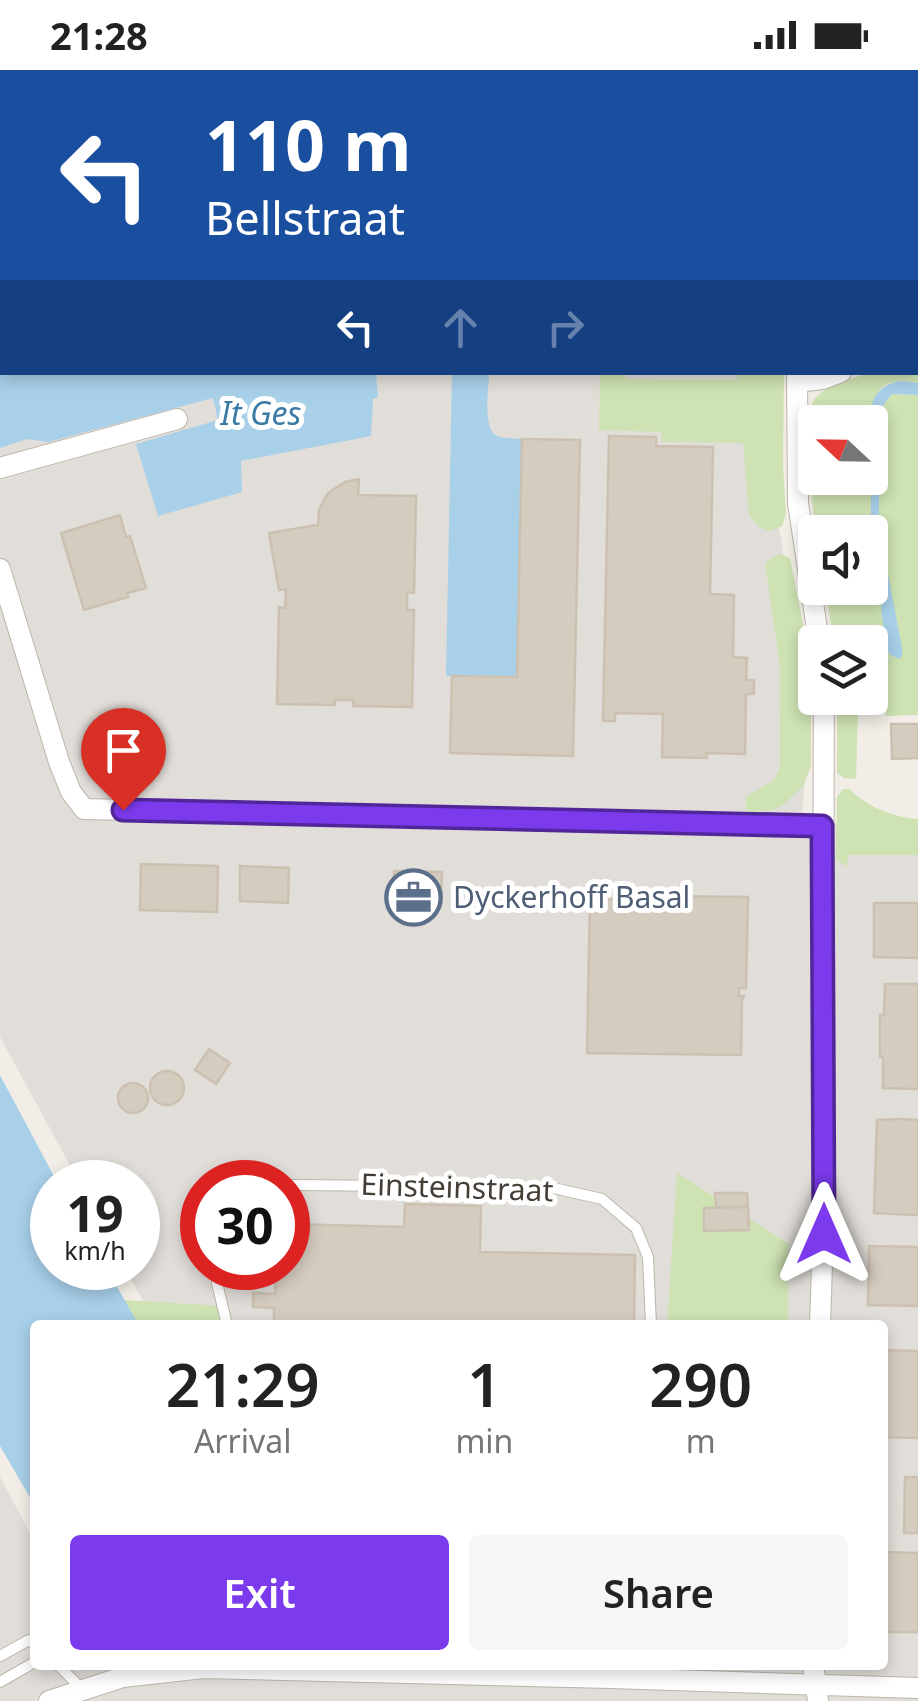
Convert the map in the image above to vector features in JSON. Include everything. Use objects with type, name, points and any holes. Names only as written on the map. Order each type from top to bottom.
[{"type":"street","points":[[816,625],[798,503],[797,377],[823,379],[833,375]]},
{"type":"street","points":[[0,468],[177,419]]},
{"type":"street","points":[[0,570],[59,762],[71,792],[84,809],[822,826]]},
{"type":"street","points":[[820,1320],[824,1234],[824,715]]},
{"type":"street","points":[[49,1701],[123,1677],[185,1670]]},
{"type":"street","points":[[487,1670],[610,1671],[918,1688]]},
{"type":"lane","name":"Einsteinstraat","points":[[310,1185],[549,1187],[602,1199],[636,1228],[648,1257],[651,1320]]},
{"type":"lane","points":[[219,1290],[227,1320]]},
{"type":"lane","points":[[0,1656],[30,1641]]},
{"type":"lane","points":[[0,1682],[30,1665]]},
{"type":"lane","points":[[63,1670],[82,1689]]},
{"type":"shaded area","points":[[253,375],[764,375],[805,779],[802,814],[859,831],[918,835],[918,1701],[0,1701],[0,1477],[30,1533],[30,1670],[888,1670],[888,1320],[153,1320],[137,1290],[160,1290],[160,1160],[67,1160],[0,1037],[0,446]]},
{"type":"green space","points":[[600,375],[625,375],[626,379],[737,380],[738,375],[784,375],[786,514],[782,526],[769,531],[759,527],[749,514],[743,443],[662,442],[661,432],[599,430]]},
{"type":"green space","points":[[864,375],[918,375],[918,383],[902,381],[883,386],[879,390],[879,405],[812,405],[828,388]]},
{"type":"green space","points":[[891,394],[918,395],[918,715],[886,716],[888,625],[831,625],[828,605],[888,605],[888,515],[813,515],[812,495],[888,495],[888,405],[883,405]]},
{"type":"green space","points":[[779,554],[790,558],[803,625],[798,625],[798,715],[811,715],[811,766],[803,786],[783,805],[750,813],[746,810],[746,797],[774,780],[780,768],[780,666],[765,563]]},
{"type":"green space","points":[[837,715],[858,715],[856,779],[837,773]]},
{"type":"green space","points":[[843,789],[850,789],[881,810],[918,819],[918,855],[848,855],[847,867],[836,859],[837,797]]},
{"type":"green space","points":[[677,1173],[789,1244],[788,1320],[667,1320]]},
{"type":"green space","points":[[124,1300],[222,1306],[222,1320],[136,1320]]},
{"type":"water","name":"It Ges","points":[[0,375],[376,375],[378,397],[373,399],[371,436],[241,461],[242,492],[158,516],[136,444],[218,420],[213,398],[48,442],[27,439],[0,448]]},
{"type":"water","points":[[452,375],[489,375],[488,417],[492,432],[500,437],[522,439],[517,677],[446,676]]},
{"type":"water","points":[[918,383],[918,395],[892,394],[883,405],[872,405],[881,389],[890,384]]},
{"type":"water","points":[[871,495],[879,495],[879,515],[871,515]]},
{"type":"water","points":[[888,573],[902,648],[899,659],[889,654],[888,625],[884,625],[881,605],[888,605]]},
{"type":"water","points":[[0,1075],[45,1160],[30,1160],[30,1290],[119,1290],[136,1320],[30,1320],[30,1497],[0,1446]]},
{"type":"building","points":[[609,436],[656,437],[656,446],[713,447],[710,594],[734,595],[733,657],[747,658],[746,680],[754,680],[754,694],[746,694],[745,754],[662,757],[663,714],[615,713],[615,721],[603,721]]},
{"type":"building","points":[[522,439],[580,440],[573,756],[450,753],[452,676],[517,677]]},
{"type":"building","points":[[359,479],[358,495],[416,496],[414,593],[407,592],[407,610],[414,610],[412,707],[353,706],[353,700],[335,700],[335,705],[277,704],[279,607],[285,608],[286,589],[279,590],[269,533],[318,525],[319,510],[328,493],[345,482]]},
{"type":"building","points":[[120,515],[146,588],[84,610],[61,533]]},
{"type":"building","points":[[891,724],[918,724],[918,758],[892,759]]},
{"type":"building","points":[[141,864],[218,866],[217,912],[140,910]]},
{"type":"building","points":[[240,866],[289,868],[288,903],[240,901]]},
{"type":"building","points":[[394,871],[442,872],[441,907],[393,906]]},
{"type":"building","points":[[657,896],[748,897],[746,988],[739,988],[739,996],[744,996],[741,1055],[587,1053],[590,899],[649,897],[649,903],[656,903]]},
{"type":"building","points":[[874,903],[918,903],[918,958],[874,957]]},
{"type":"building","points":[[885,984],[918,984],[918,1089],[883,1088],[880,1015],[884,1015]]},
{"type":"building","points":[[209,1049],[230,1063],[216,1084],[195,1070]]},
{"type":"building","points":[[167,1071],[179,1076],[184,1088],[179,1100],[167,1105],[155,1100],[150,1088],[155,1076]]},
{"type":"building","points":[[133,1083],[147,1092],[148,1098],[139,1112],[133,1113],[119,1104],[118,1098],[127,1084]]},
{"type":"building","points":[[877,1120],[918,1120],[918,1215],[874,1213]]},
{"type":"building","points":[[715,1193],[747,1193],[748,1207],[716,1207]]},
{"type":"building","points":[[405,1204],[481,1206],[480,1252],[635,1255],[634,1320],[274,1320],[274,1308],[253,1307],[253,1293],[310,1290],[310,1225],[404,1227]]},
{"type":"building","points":[[748,1207],[749,1230],[704,1231],[704,1208]]},
{"type":"building","points":[[869,1246],[918,1247],[918,1306],[868,1305]]},
{"type":"building","points":[[888,1350],[918,1351],[918,1438],[888,1437]]},
{"type":"building","points":[[905,1477],[918,1477],[918,1533],[904,1533]]},
{"type":"building","points":[[888,1552],[918,1553],[918,1632],[888,1632]]},
{"type":"place","name":"Dyckerhoff Basal","points":[[414,898]]},
{"type":"route","points":[[123,810],[822,826],[824,1234]]}]
